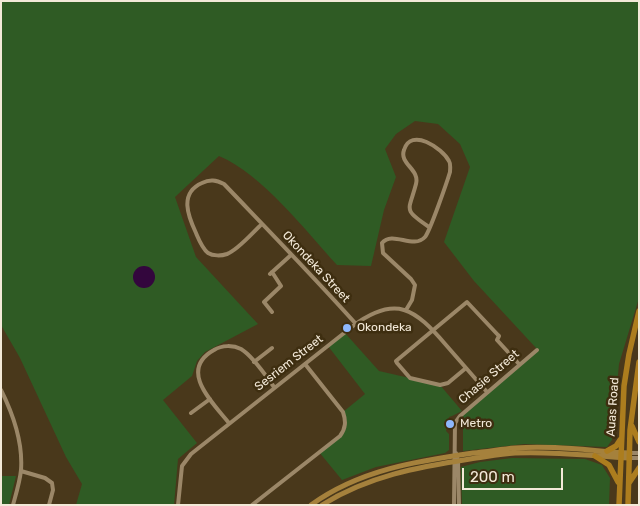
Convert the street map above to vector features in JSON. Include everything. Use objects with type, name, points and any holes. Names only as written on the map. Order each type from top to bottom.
[{"type":"highway","name":"Auas Road","points":[[619,505],[620,440],[626,366],[639,311]]},
{"type":"highway","name":"Auas Road","points":[[628,505],[631,424],[639,362]]},
{"type":"highway","points":[[631,424],[639,442]]},
{"type":"highway","points":[[607,452],[616,446],[620,440]]},
{"type":"highway","points":[[595,456],[609,465],[619,484]]},
{"type":"highway","points":[[628,484],[639,468]]},
{"type":"main road","points":[[311,505],[343,485],[381,470],[455,457],[516,448],[607,452],[620,455]]},
{"type":"main road","points":[[322,505],[350,489],[382,476],[455,457],[516,453],[595,456],[630,455]]},
{"type":"street","points":[[429,227],[410,211],[409,205],[416,186],[417,177],[404,159],[404,149],[407,144],[419,140],[430,143],[436,148],[449,161],[450,167],[426,236],[416,241],[387,239],[382,243],[383,253],[415,285],[412,300],[406,310],[421,318],[487,392]]},
{"type":"street","name":"Okondeka Street","points":[[262,224],[227,254],[214,256],[208,254],[188,214],[189,194],[202,182],[216,180],[224,184],[262,224],[356,324]]},
{"type":"street","points":[[272,312],[262,300],[281,286],[271,273],[291,255]]},
{"type":"street","points":[[466,368],[444,385],[412,379],[406,375],[396,360],[465,302],[470,302],[499,336],[497,340],[520,364]]},
{"type":"street","name":"Sesriem Street","points":[[178,505],[184,462],[191,454],[274,387],[369,315],[391,308],[406,310]]},
{"type":"street","points":[[229,423],[200,384],[198,375],[199,365],[207,355],[222,347],[230,346],[243,350],[274,387]]},
{"type":"street","points":[[254,362],[272,348]]},
{"type":"street","name":"Chasie Street","points":[[454,505],[455,423],[460,416],[537,350]]},
{"type":"street","points":[[252,505],[340,436],[343,431],[345,421],[343,412],[306,364]]},
{"type":"street","points":[[1,390],[10,409],[20,453],[21,471],[13,505]]},
{"type":"street","points":[[191,413],[210,399]]},
{"type":"street","points":[[630,455],[639,453]]},
{"type":"street","points":[[630,455],[639,458]]},
{"type":"street","name":"Chasie Street","points":[[455,457],[459,505]]},
{"type":"street","points":[[21,471],[45,478],[52,483],[53,487],[49,505]]},
{"type":"green space","points":[[1,1],[639,1],[639,298],[619,364],[612,440],[607,447],[524,444],[463,451],[463,413],[537,349],[474,281],[444,242],[470,167],[460,144],[438,124],[415,121],[396,134],[385,149],[396,177],[384,210],[371,266],[337,265],[267,189],[235,164],[219,156],[175,197],[196,257],[258,324],[205,352],[197,361],[192,376],[163,400],[197,443],[178,459],[174,505],[76,505],[82,484],[66,457],[20,358],[1,325]]},
{"type":"green space","points":[[345,333],[379,371],[440,385],[462,411],[449,417],[446,431],[449,434],[449,450],[445,453],[376,467],[342,480],[319,452],[340,436],[344,427],[343,412],[365,394],[328,346]]},
{"type":"green space","points":[[512,458],[585,459],[602,465],[610,478],[609,505],[462,505],[461,467],[480,462]]},
{"type":"green space","points":[[1,476],[16,476],[9,505],[1,505]]},
{"type":"shaded area","points":[[144,266],[152,269],[155,277],[152,285],[144,288],[136,285],[133,277],[136,269]]},
{"type":"place","name":"Okondeka","points":[[347,328]]},
{"type":"place","name":"Metro","points":[[450,424]]}]
